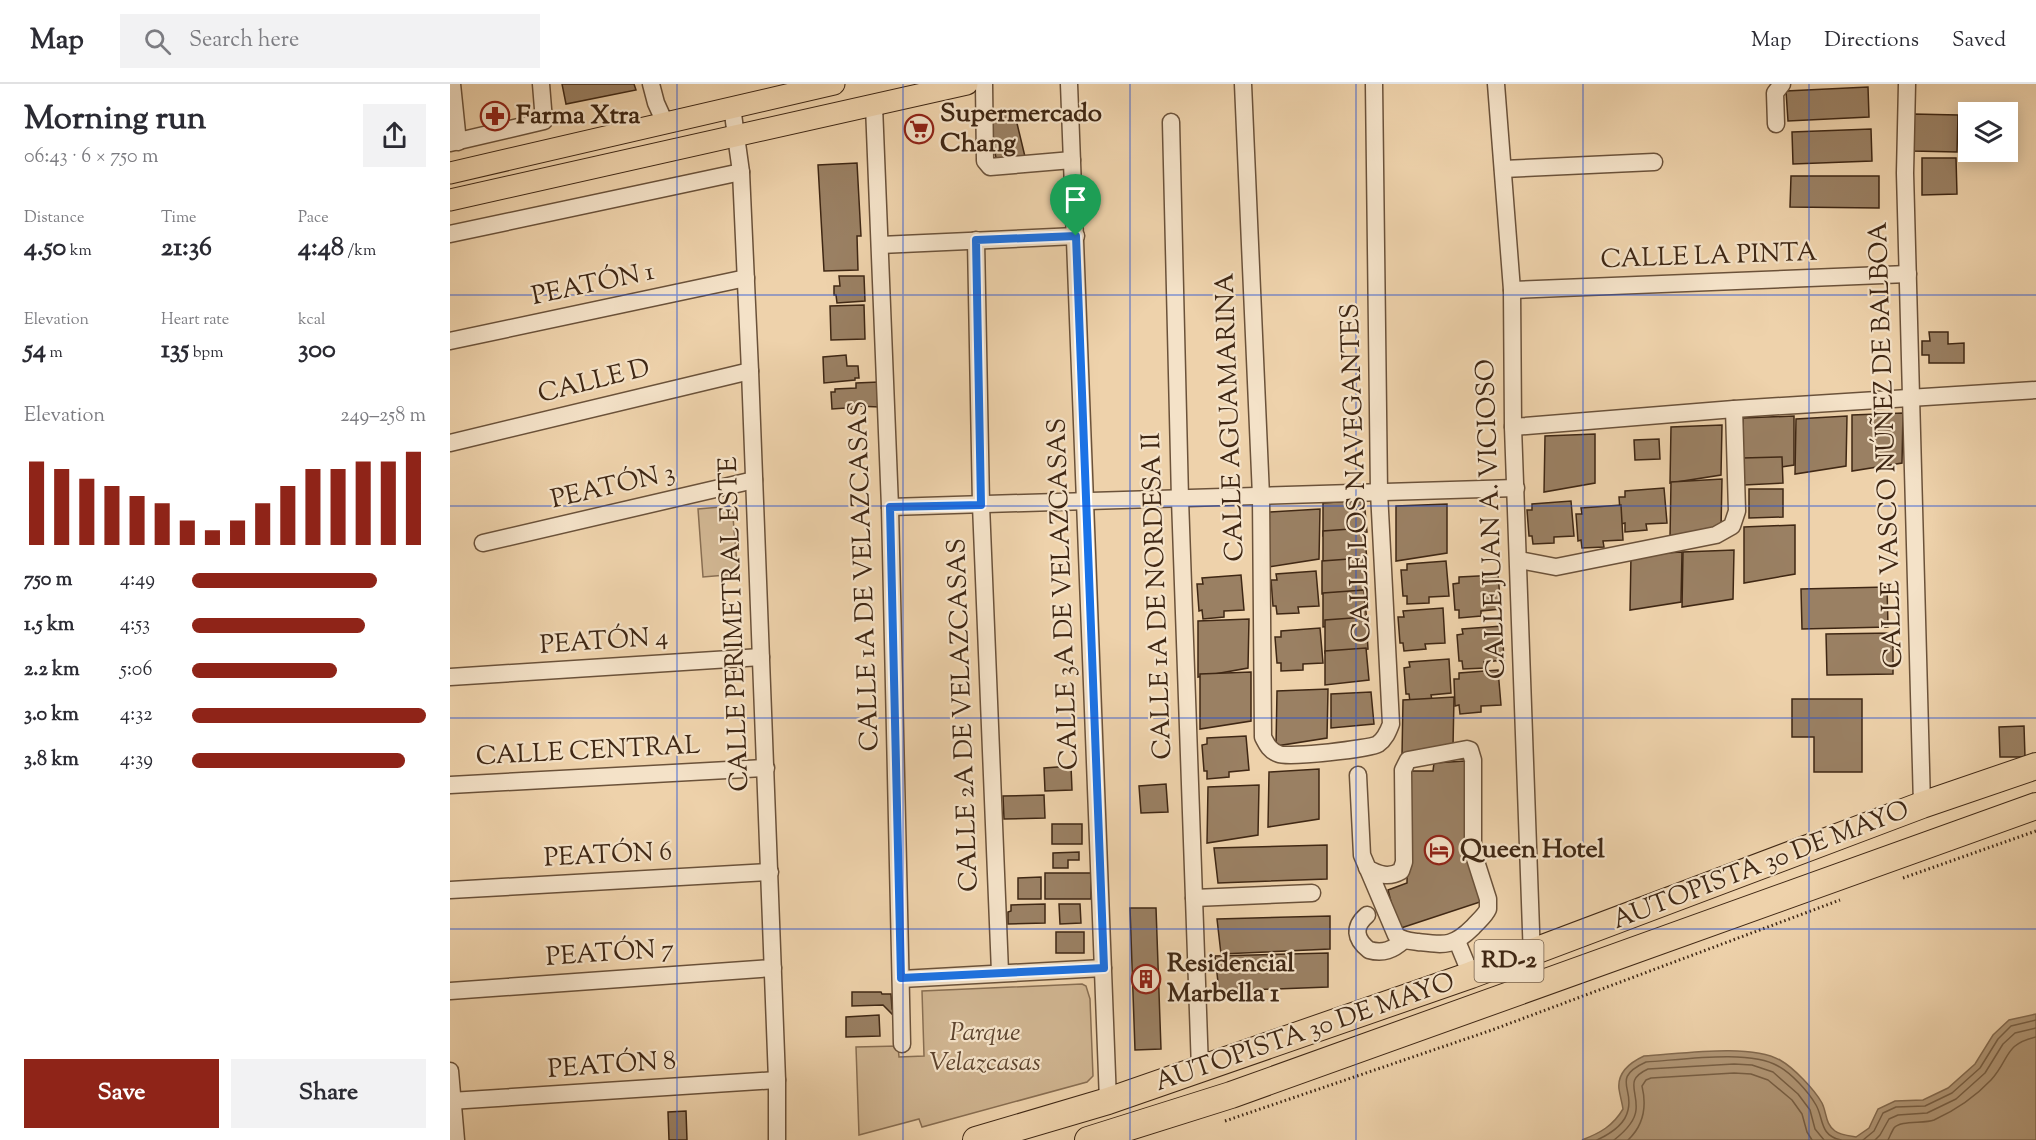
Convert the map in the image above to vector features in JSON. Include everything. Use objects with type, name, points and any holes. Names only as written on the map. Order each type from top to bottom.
[{"type":"highway","name":"AUTOPISTA 30 DE MAYO","points":[[976,1140],[1108,1101],[1471,975],[1922,805],[2036,765]]},
{"type":"highway","name":"AUTOPISTA 30 DE MAYO","points":[[1088,1140],[1231,1095],[2036,806]]},
{"type":"main road","points":[[450,173],[732,107],[778,90],[834,84]]},
{"type":"main road","points":[[450,200],[967,84]]},
{"type":"street","points":[[452,84],[454,143],[544,121],[541,84]]},
{"type":"street","points":[[651,84],[665,123]]},
{"type":"street","points":[[984,84],[985,161],[987,165],[990,167],[1072,160]]},
{"type":"street","name":"CALLE 3A DE VELAZCASAS","points":[[1069,84],[1108,1101]]},
{"type":"street","name":"CALLE AGUAMARINA","points":[[1244,84],[1261,496],[1263,737],[1269,748]]},
{"type":"street","name":"CALLE LOS NAVEGANTES","points":[[1269,748],[1280,754],[1293,756],[1376,745],[1386,735],[1391,724],[1379,492],[1374,84]]},
{"type":"street","name":"CALLE JUAN A. VICIOSO","points":[[1496,84],[1512,290],[1513,427],[1533,986]]},
{"type":"street","points":[[1776,124],[1776,93],[1782,84]]},
{"type":"street","name":"CALLE VASCO NÚÑEZ DE BALBOA","points":[[1907,84],[1905,173],[1922,805]]},
{"type":"street","name":"CALLE 1A DE VELAZCASAS","points":[[874,106],[890,507],[902,1044]]},
{"type":"street","name":"CALLE PERIMETRAL ESTE","points":[[732,107],[741,172],[746,278],[770,872],[777,1140]]},
{"type":"street","name":"CALLE 1A DE NORDESA II","points":[[1171,122],[1180,499],[1200,1069]]},
{"type":"street","points":[[1503,169],[1654,162]]},
{"type":"street","points":[[450,234],[741,172]]},
{"type":"street","points":[[880,245],[1076,236]]},
{"type":"street","name":"CALLE 2A DE VELAZCASAS","points":[[976,240],[981,505],[1000,972]]},
{"type":"street","name":"CALLE LA PINTA","points":[[1512,290],[1908,274]]},
{"type":"street","name":"PEATÓN 1","points":[[450,341],[746,278]]},
{"type":"street","name":"CALLE D","points":[[450,443],[750,371]]},
{"type":"street","points":[[1513,427],[1734,409],[2036,390]]},
{"type":"street","points":[[1519,560],[1556,567],[1716,535],[1732,526],[1737,511],[1734,409]]},
{"type":"street","name":"PEATÓN 3","points":[[483,543],[754,480]]},
{"type":"street","points":[[890,507],[1516,488]]},
{"type":"street","name":"PEATÓN 4","points":[[450,677],[761,657]]},
{"type":"street","points":[[1358,775],[1362,855],[1367,868],[1396,935],[1404,940],[1432,944],[1457,941],[1488,909],[1488,899],[1473,852],[1473,760],[1470,750],[1464,749],[1408,760],[1403,770],[1404,862],[1401,871],[1385,876],[1367,868]]},
{"type":"street","name":"CALLE CENTRAL","points":[[450,785],[766,768]]},
{"type":"street","name":"PEATÓN 6","points":[[450,890],[770,872]]},
{"type":"street","points":[[1194,898],[1312,893]]},
{"type":"street","points":[[1367,915],[1357,928],[1358,936],[1369,950],[1387,951],[1396,948],[1404,940]]},
{"type":"street","points":[[1457,941],[1471,975]]},
{"type":"street","name":"PEATÓN 7","points":[[450,991],[773,968]]},
{"type":"street","points":[[901,978],[1104,968]]},
{"type":"street","points":[[450,1071],[456,1140]]},
{"type":"street","name":"PEATÓN 8","points":[[451,1101],[777,1080]]},
{"type":"path","points":[[1894,881],[2036,831]]},
{"type":"path","points":[[1241,1116],[1492,1030],[1840,900]]},
{"type":"green space","points":[[732,506],[738,574],[703,577],[698,509]]},
{"type":"green space","name":"Parque Velazcasas","points":[[1082,984],[1086,986],[1090,999],[1093,1076],[1087,1082],[922,1127],[919,1119],[859,1135],[856,1047],[898,1046],[899,1057],[924,1056],[922,991]]},
{"type":"water","points":[[2036,1014],[2036,1140],[1582,1140],[1606,1128],[1623,1109],[1619,1089],[1620,1078],[1634,1061],[1644,1056],[1714,1051],[1751,1052],[1780,1060],[1797,1073],[1814,1092],[1822,1103],[1832,1128],[1840,1133],[1856,1137],[1869,1128],[1878,1109],[1895,1101],[1923,1100],[1948,1088],[1975,1064],[1993,1035],[2009,1020]]},
{"type":"building","points":[[562,84],[634,84],[636,90],[566,104]]},
{"type":"building","points":[[1868,87],[1869,117],[1788,121],[1786,91]]},
{"type":"building","points":[[1014,111],[1027,165],[999,171],[987,118]]},
{"type":"building","points":[[1913,114],[1958,115],[1957,152],[1912,151]]},
{"type":"building","points":[[1871,129],[1872,161],[1793,164],[1792,132]]},
{"type":"building","points":[[1922,158],[1956,158],[1957,194],[1922,195]]},
{"type":"building","points":[[857,163],[861,236],[857,236],[858,270],[824,271],[818,165]]},
{"type":"building","points":[[1791,176],[1879,176],[1879,208],[1790,207]]},
{"type":"building","points":[[839,276],[864,276],[865,301],[837,303],[834,286],[840,286]]},
{"type":"building","points":[[864,305],[865,339],[831,340],[830,306]]},
{"type":"building","points":[[1929,332],[1948,332],[1948,344],[1964,343],[1964,363],[1929,363],[1929,355],[1922,355],[1922,341],[1930,341]]},
{"type":"building","points":[[846,355],[847,366],[858,366],[859,378],[824,383],[823,357]]},
{"type":"building","points":[[879,382],[880,407],[855,406],[855,409],[832,409],[831,392],[835,392],[835,389],[856,388],[856,383]]},
{"type":"building","points":[[1903,413],[1902,463],[1852,471],[1852,415]]},
{"type":"building","points":[[1794,416],[1794,465],[1743,473],[1743,418]]},
{"type":"building","points":[[1847,416],[1846,466],[1795,474],[1796,419]]},
{"type":"building","points":[[1722,425],[1721,475],[1670,483],[1671,427]]},
{"type":"building","points":[[1595,434],[1595,483],[1544,492],[1545,436]]},
{"type":"building","points":[[1659,439],[1660,459],[1635,460],[1634,440]]},
{"type":"building","points":[[1782,457],[1783,483],[1744,485],[1743,458]]},
{"type":"building","points":[[1722,479],[1721,529],[1670,537],[1671,482]]},
{"type":"building","points":[[1664,488],[1667,523],[1646,524],[1647,530],[1625,532],[1625,523],[1621,524],[1619,497],[1625,497],[1625,491]]},
{"type":"building","points":[[1749,489],[1783,489],[1783,517],[1749,518]]},
{"type":"building","points":[[1364,500],[1367,532],[1323,536],[1323,503]]},
{"type":"building","points":[[1571,501],[1574,536],[1554,537],[1554,543],[1533,544],[1532,536],[1529,536],[1527,510],[1532,510],[1532,504]]},
{"type":"building","points":[[1447,504],[1447,553],[1396,561],[1396,506]]},
{"type":"building","points":[[1621,505],[1623,540],[1603,541],[1604,547],[1582,548],[1581,540],[1578,541],[1576,514],[1582,514],[1581,508]]},
{"type":"building","points":[[1320,509],[1319,559],[1268,567],[1269,512]]},
{"type":"building","points":[[1795,525],[1795,574],[1744,583],[1744,527]]},
{"type":"building","points":[[1364,528],[1367,560],[1323,564],[1323,531]]},
{"type":"building","points":[[1734,550],[1733,599],[1682,607],[1683,552]]},
{"type":"building","points":[[1682,552],[1681,602],[1630,610],[1631,555]]},
{"type":"building","points":[[1363,558],[1366,590],[1322,594],[1322,561]]},
{"type":"building","points":[[1446,561],[1449,596],[1429,597],[1429,603],[1407,604],[1407,596],[1403,596],[1401,570],[1407,570],[1407,564]]},
{"type":"building","points":[[1316,571],[1319,606],[1298,607],[1299,613],[1277,614],[1276,606],[1273,606],[1271,580],[1277,580],[1276,574]]},
{"type":"building","points":[[1241,575],[1244,610],[1224,611],[1224,617],[1203,619],[1202,610],[1199,611],[1197,584],[1203,584],[1202,578]]},
{"type":"building","points":[[1498,575],[1501,609],[1481,611],[1481,616],[1459,618],[1459,610],[1455,610],[1453,584],[1459,583],[1459,577]]},
{"type":"building","points":[[1887,587],[1888,627],[1802,629],[1801,589]]},
{"type":"building","points":[[1364,590],[1367,623],[1323,627],[1323,593]]},
{"type":"building","points":[[1443,608],[1445,643],[1425,644],[1426,649],[1404,651],[1403,643],[1400,643],[1398,617],[1404,617],[1403,611]]},
{"type":"building","points":[[1366,617],[1368,649],[1325,653],[1325,620]]},
{"type":"building","points":[[1249,619],[1248,668],[1198,677],[1198,621]]},
{"type":"building","points":[[1502,626],[1504,660],[1484,662],[1485,668],[1463,669],[1462,661],[1459,661],[1457,635],[1463,634],[1462,629]]},
{"type":"building","points":[[1320,628],[1323,663],[1303,664],[1303,670],[1281,671],[1281,663],[1277,663],[1275,637],[1281,637],[1281,631]]},
{"type":"building","points":[[1893,633],[1893,674],[1827,675],[1826,634]]},
{"type":"building","points":[[1366,648],[1369,680],[1325,685],[1325,651]]},
{"type":"building","points":[[1449,659],[1451,693],[1431,695],[1432,700],[1410,702],[1409,694],[1406,694],[1404,668],[1410,667],[1409,662]]},
{"type":"building","points":[[1498,670],[1501,705],[1481,706],[1481,712],[1460,714],[1459,705],[1455,706],[1454,679],[1459,679],[1459,673]]},
{"type":"building","points":[[1251,672],[1251,721],[1200,729],[1200,674]]},
{"type":"building","points":[[1328,689],[1327,738],[1276,746],[1277,691]]},
{"type":"building","points":[[1371,692],[1374,724],[1331,728],[1331,694]]},
{"type":"building","points":[[1454,697],[1453,747],[1402,755],[1403,700]]},
{"type":"building","points":[[1792,699],[1862,699],[1862,772],[1814,772],[1814,737],[1792,737]]},
{"type":"building","points":[[2024,726],[2025,757],[2000,757],[1999,727]]},
{"type":"building","points":[[1246,736],[1249,770],[1229,772],[1229,777],[1207,779],[1207,771],[1204,771],[1202,745],[1207,744],[1207,738]]},
{"type":"building","name":"Queen Hotel","points":[[1465,761],[1486,900],[1398,929],[1388,890],[1407,883],[1409,771],[1433,771],[1434,763]]},
{"type":"building","points":[[1071,766],[1072,790],[1045,791],[1044,768]]},
{"type":"building","points":[[1319,769],[1319,819],[1268,827],[1269,772]]},
{"type":"building","points":[[1166,784],[1168,812],[1141,813],[1139,786]]},
{"type":"building","points":[[1259,785],[1258,835],[1207,843],[1208,787]]},
{"type":"building","points":[[1044,795],[1045,818],[1004,819],[1003,796]]},
{"type":"building","points":[[1052,824],[1082,824],[1082,844],[1052,844]]},
{"type":"building","points":[[1327,845],[1327,879],[1218,883],[1214,848]]},
{"type":"building","points":[[1079,852],[1079,860],[1068,860],[1068,868],[1053,868],[1053,853]]},
{"type":"building","points":[[1045,873],[1091,873],[1091,899],[1045,899]]},
{"type":"building","points":[[1041,877],[1041,899],[1018,899],[1018,878]]},
{"type":"building","points":[[1045,904],[1045,923],[1008,924],[1008,912],[1011,911],[1011,905]]},
{"type":"building","points":[[1059,904],[1080,904],[1081,923],[1060,924]]},
{"type":"building","name":"Residencial Marbella 1","points":[[1130,908],[1156,908],[1161,1049],[1135,1050]]},
{"type":"building","points":[[1330,916],[1330,949],[1221,954],[1217,919]]},
{"type":"building","points":[[1056,932],[1084,932],[1084,953],[1056,953]]},
{"type":"building","points":[[1328,953],[1328,987],[1219,991],[1215,956]]},
{"type":"building","points":[[852,992],[891,994],[894,1011],[892,1014],[883,1005],[852,1006]]},
{"type":"building","points":[[879,1015],[880,1036],[846,1037],[846,1017]]},
{"type":"building","points":[[686,1111],[687,1140],[669,1140],[668,1112]]},
{"type":"place","name":"Farma Xtra","points":[[495,116]]},
{"type":"place","name":"Supermercado Chang","points":[[919,129]]},
{"type":"place","name":"Queen Hotel","points":[[1439,850]]},
{"type":"place","name":"Residencial Marbella 1","points":[[1146,979]]},
{"type":"route","points":[[1076,236],[1104,968],[901,978],[890,507],[981,505],[976,240],[1076,236]]}]
